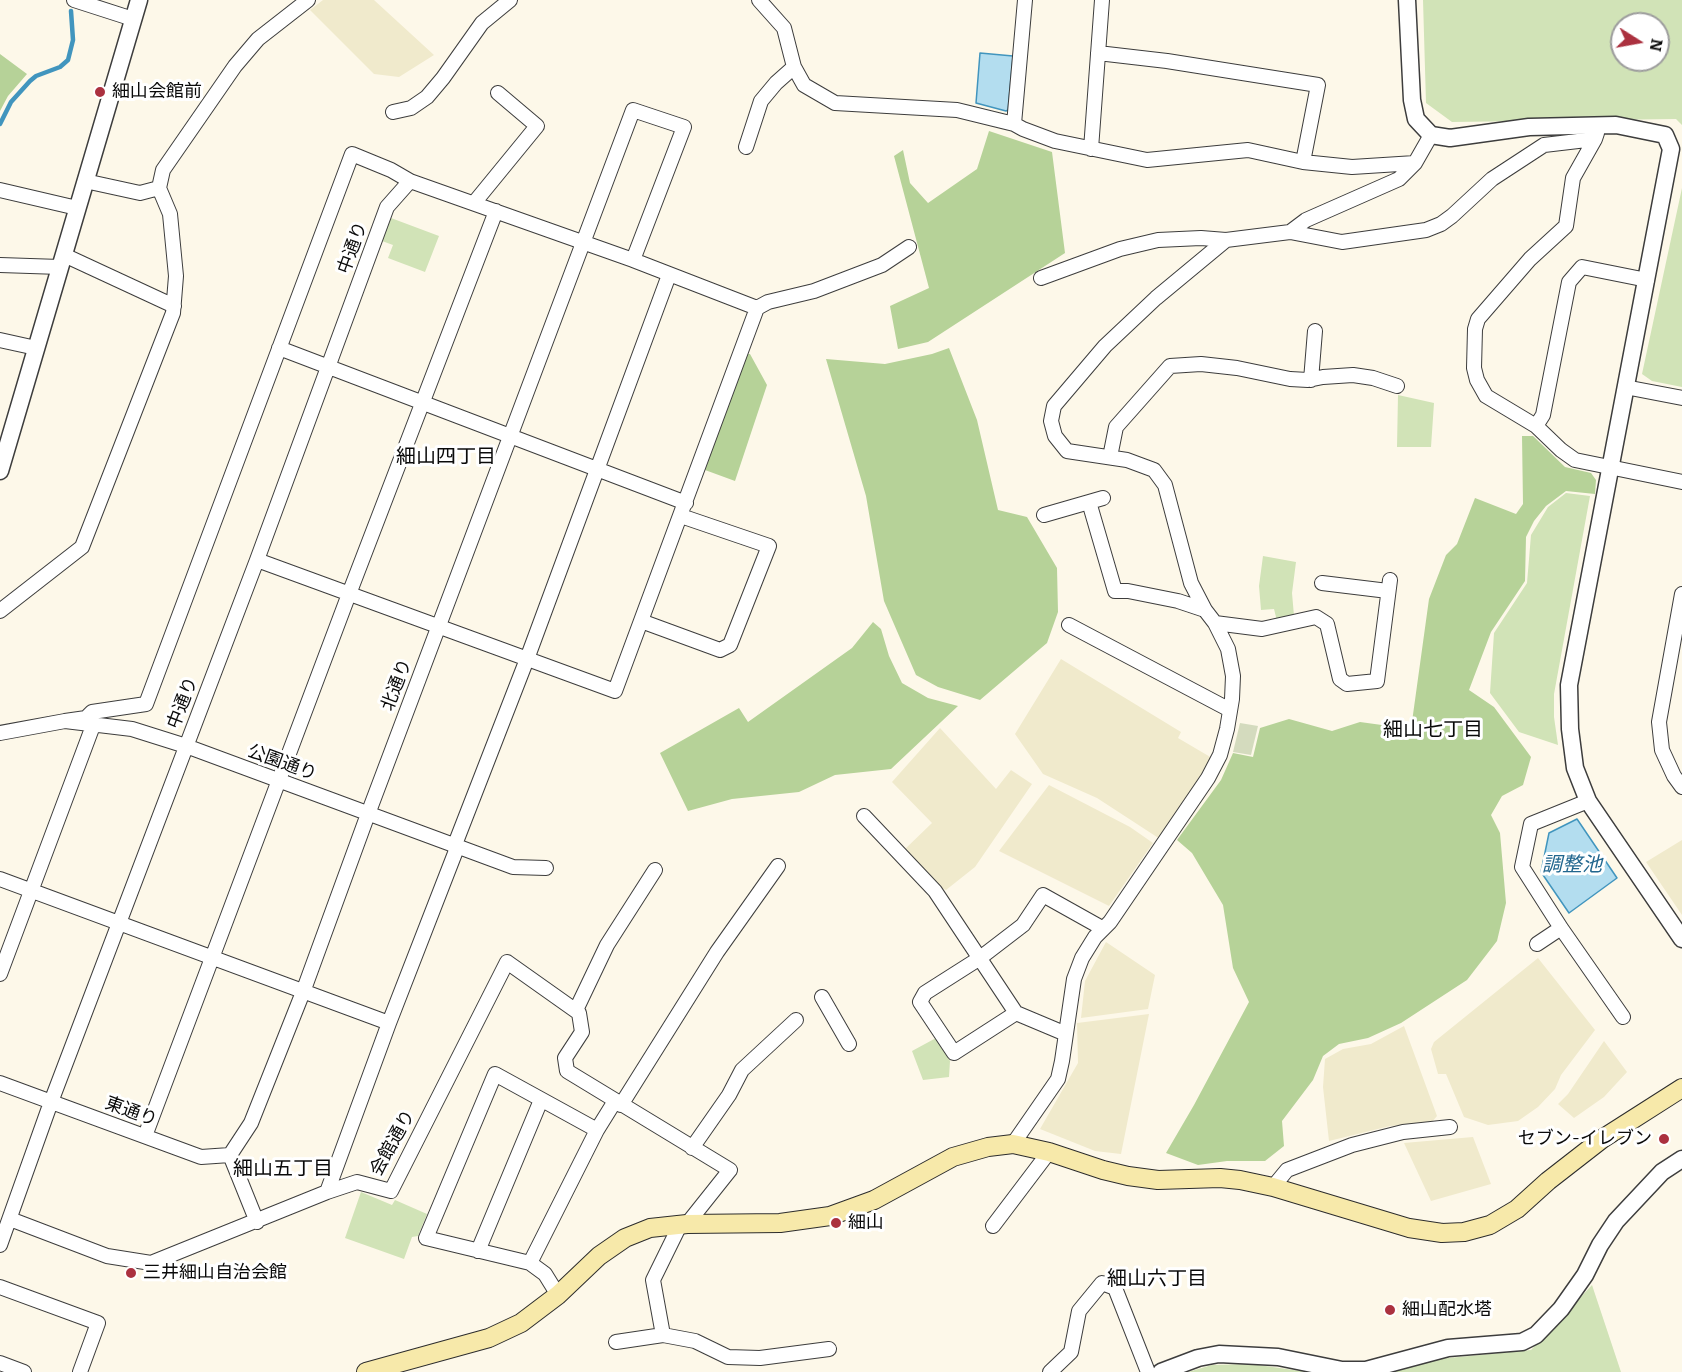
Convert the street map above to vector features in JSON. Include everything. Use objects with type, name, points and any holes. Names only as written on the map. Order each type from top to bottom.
[{"type":"main road","points":[[366,1372],[489,1338],[521,1323],[558,1295],[599,1256],[625,1238],[650,1228],[683,1224],[780,1223],[830,1216],[874,1200],[953,1157],[988,1147],[1013,1144],[1049,1152],[1101,1177],[1240,1180],[1273,1187],[1408,1228],[1442,1233],[1473,1230],[1490,1226],[1517,1209],[1548,1181],[1607,1135],[1682,1088]]},
{"type":"street","points":[[75,0],[133,19]]},
{"type":"street","points":[[0,471],[139,0]]},
{"type":"street","points":[[0,611],[82,547],[174,306],[176,276],[170,214],[159,188],[163,170],[235,66],[258,39],[308,0]]},
{"type":"street","points":[[393,112],[411,108],[427,97],[482,23],[510,0]]},
{"type":"street","points":[[759,0],[784,28],[794,67],[804,85],[835,103],[957,110],[1014,124],[1055,141],[1148,160],[1248,150],[1302,162],[1352,167],[1415,164]]},
{"type":"street","points":[[1014,124],[1025,0]]},
{"type":"street","points":[[1091,149],[1102,0]]},
{"type":"street","points":[[1407,0],[1412,100],[1416,119],[1431,135],[1450,138],[1528,127],[1597,132]]},
{"type":"street","points":[[1098,53],[1167,61],[1317,85],[1302,162]]},
{"type":"street","points":[[746,147],[760,101],[794,67]]},
{"type":"street","points":[[474,203],[537,126],[498,93]]},
{"type":"street","name":"北通り","points":[[230,1155],[251,1123],[303,992],[509,435],[633,110],[684,127],[633,260]]},
{"type":"street","points":[[1041,278],[1120,249],[1158,240],[1201,238],[1226,240],[1290,232],[1342,242],[1426,230],[1441,224],[1492,179],[1515,162],[1544,146],[1616,125],[1665,135],[1671,149],[1569,685],[1570,729],[1575,768],[1588,801],[1682,939]]},
{"type":"street","points":[[1597,132],[1574,178],[1566,226],[1530,259],[1478,319],[1475,329],[1474,368],[1477,380],[1486,396],[1536,426],[1575,460],[1682,482]]},
{"type":"street","points":[[1290,232],[1306,220],[1399,179],[1415,164],[1431,135]]},
{"type":"street","points":[[65,721],[86,718],[92,712],[146,704],[352,154],[391,170],[410,181],[633,260],[757,308]]},
{"type":"street","points":[[85,181],[140,193],[159,188]]},
{"type":"street","name":"中通り","points":[[0,1245],[51,1102],[257,560],[387,207],[410,181]]},
{"type":"street","points":[[0,190],[77,208]]},
{"type":"street","points":[[145,1136],[496,211]]},
{"type":"street","points":[[1013,1144],[1058,1079],[1074,979],[1082,958],[1102,928],[1110,922],[1208,778],[1220,755],[1230,710],[1233,676],[1228,649],[1191,583],[1165,485],[1154,471],[1127,460],[1066,451],[1055,436],[1051,420],[1053,406],[1105,346],[1156,298],[1226,240]]},
{"type":"street","points":[[257,560],[615,691],[757,308],[768,302],[814,291],[882,265],[909,248]]},
{"type":"street","points":[[0,265],[62,261],[174,306]]},
{"type":"street","points":[[1536,426],[1543,415],[1569,282],[1582,267],[1647,279]]},
{"type":"street","points":[[327,1192],[669,275]]},
{"type":"street","points":[[1311,380],[1315,331]]},
{"type":"street","points":[[0,340],[36,348]]},
{"type":"street","points":[[279,348],[328,369],[597,469],[768,546],[730,645],[720,650],[641,621]]},
{"type":"street","points":[[1110,458],[1116,427],[1170,366],[1201,364],[1237,368],[1290,379],[1311,380],[1353,375],[1373,378],[1397,386]]},
{"type":"street","points":[[1625,387],[1682,398]]},
{"type":"street","points":[[1044,515],[1103,498]]},
{"type":"street","points":[[1089,502],[1114,591],[1128,591],[1178,601],[1205,610]]},
{"type":"street","points":[[1215,623],[1262,629],[1316,617],[1327,624],[1341,678],[1347,684],[1377,681],[1389,586],[1322,583]]},
{"type":"street","points":[[1682,594],[1659,722],[1662,750],[1682,788]]},
{"type":"street","points":[[1069,625],[1230,710]]},
{"type":"street","name":"公園通り","points":[[0,733],[65,721],[132,729],[513,867],[546,868]]},
{"type":"street","points":[[0,974],[94,723]]},
{"type":"street","points":[[1588,801],[1532,824],[1522,867],[1623,1017]]},
{"type":"street","points":[[864,816],[935,891],[1016,1013],[1066,1034]]},
{"type":"street","points":[[530,1263],[597,1130],[618,1103],[717,952],[778,866]]},
{"type":"street","points":[[655,870],[607,945],[577,1012],[582,1032],[565,1058],[567,1071],[730,1170],[683,1224],[653,1280],[663,1335]]},
{"type":"street","points":[[0,879],[389,1023]]},
{"type":"street","points":[[1016,1013],[954,1053],[920,1002],[926,993],[980,958],[1023,925],[1043,895],[1102,928]]},
{"type":"street","points":[[1537,944],[1561,928]]},
{"type":"street","name":"会館通り","points":[[10,1219],[107,1256],[152,1263],[357,1182],[391,1191],[507,962],[577,1012]]},
{"type":"street","points":[[822,997],[849,1044]]},
{"type":"street","points":[[692,1148],[729,1095],[742,1070],[796,1020]]},
{"type":"street","points":[[558,1295],[545,1274],[530,1263],[426,1238],[495,1074],[597,1130]]},
{"type":"street","name":"東通り","points":[[0,1083],[201,1158],[230,1155]]},
{"type":"street","points":[[478,1251],[542,1100]]},
{"type":"street","points":[[1273,1187],[1287,1170],[1352,1145],[1403,1132],[1450,1127]]},
{"type":"street","points":[[993,1226],[1049,1152]]},
{"type":"street","points":[[230,1155],[257,1222]]},
{"type":"street","points":[[1161,1372],[1198,1358],[1219,1354],[1278,1358],[1342,1371],[1366,1371],[1448,1348],[1522,1342],[1536,1335],[1561,1309],[1585,1275],[1600,1245],[1616,1221],[1662,1172],[1682,1159]]},
{"type":"street","points":[[1050,1372],[1071,1352],[1079,1311],[1102,1283],[1115,1288],[1148,1372]]},
{"type":"street","points":[[0,1287],[98,1323],[80,1372]]},
{"type":"street","points":[[616,1342],[663,1335],[695,1341],[728,1357],[760,1358],[829,1349]]},
{"type":"street","points":[[0,1363],[24,1372]]},
{"type":"shaded area","points":[[323,0],[374,0],[434,55],[399,77],[374,74],[310,10]]},
{"type":"shaded area","points":[[1061,659],[1181,732],[1178,738],[1212,758],[1160,839],[1097,798],[1043,774],[1015,734]]},
{"type":"shaded area","points":[[940,728],[996,789],[1011,770],[1032,784],[975,867],[946,890],[939,887],[904,850],[932,823],[892,782]]},
{"type":"shaded area","points":[[1049,785],[1130,827],[1153,843],[1109,906],[999,851]]},
{"type":"shaded area","points":[[1682,840],[1682,915],[1646,862]]},
{"type":"shaded area","points":[[1106,942],[1155,975],[1148,1009],[1081,1018],[1085,981]]},
{"type":"shaded area","points":[[1538,958],[1595,1030],[1561,1075],[1555,1089],[1538,1107],[1518,1121],[1488,1125],[1464,1117],[1446,1074],[1438,1074],[1431,1049],[1434,1042]]},
{"type":"shaded area","points":[[1149,1014],[1121,1154],[1095,1151],[1040,1129],[1078,1063],[1077,1023]]},
{"type":"shaded area","points":[[1404,1026],[1437,1116],[1431,1123],[1390,1126],[1329,1141],[1323,1087],[1325,1059],[1343,1049],[1371,1044]]},
{"type":"shaded area","points":[[1604,1041],[1627,1072],[1604,1097],[1574,1118],[1558,1104],[1568,1094]]},
{"type":"shaded area","points":[[1473,1137],[1491,1184],[1431,1201],[1404,1143]]},
{"type":"green space","points":[[1423,0],[1682,0],[1682,125],[1676,119],[1452,122],[1426,103]]},
{"type":"green space","points":[[0,54],[27,74],[8,96],[0,111]]},
{"type":"green space","points":[[989,131],[1052,152],[1065,253],[928,342],[898,349],[890,306],[929,288],[894,156],[903,150],[910,183],[928,203],[977,169]]},
{"type":"green space","points":[[1682,188],[1682,387],[1652,381],[1642,374]]},
{"type":"green space","points":[[391,218],[439,236],[425,272],[388,258],[393,245],[382,241]]},
{"type":"green space","points":[[949,348],[977,420],[998,510],[1027,517],[1057,568],[1058,612],[1047,643],[980,700],[938,687],[916,675],[884,601],[866,496],[826,359],[885,364]]},
{"type":"green space","points":[[747,354],[750,354],[767,385],[735,481],[705,470]]},
{"type":"green space","points":[[1398,395],[1434,403],[1431,447],[1397,447]]},
{"type":"green space","points":[[1522,436],[1533,436],[1565,467],[1591,473],[1596,480],[1595,494],[1566,491],[1546,506],[1534,521],[1526,537],[1525,581],[1491,632],[1469,690],[1494,707],[1531,757],[1523,785],[1502,796],[1491,815],[1500,833],[1506,903],[1497,941],[1467,980],[1401,1023],[1368,1038],[1339,1044],[1323,1056],[1313,1080],[1282,1121],[1284,1146],[1265,1161],[1227,1161],[1198,1165],[1166,1153],[1249,1002],[1233,968],[1223,905],[1192,853],[1177,840],[1221,780],[1233,753],[1253,757],[1260,728],[1289,719],[1332,731],[1360,722],[1411,729],[1429,599],[1446,555],[1457,544],[1475,498],[1516,514],[1523,504]]},
{"type":"green space","points":[[1566,493],[1590,496],[1554,694],[1558,745],[1519,732],[1490,693],[1494,633],[1527,583],[1531,535],[1548,507]]},
{"type":"green space","points":[[1263,556],[1296,562],[1292,593],[1294,616],[1277,621],[1274,609],[1261,610],[1259,586]]},
{"type":"green space","points":[[873,622],[881,629],[889,656],[902,683],[928,698],[958,706],[891,769],[835,775],[799,792],[732,799],[688,811],[660,753],[739,708],[748,722],[852,648]]},
{"type":"green space","points":[[1240,723],[1258,726],[1251,755],[1233,752]]},
{"type":"green space","points":[[936,1038],[950,1061],[949,1077],[923,1080],[912,1051]]},
{"type":"green space","points":[[361,1192],[392,1205],[395,1200],[427,1214],[418,1236],[412,1237],[404,1259],[345,1238]]},
{"type":"green space","points":[[1592,1285],[1621,1372],[1385,1372],[1438,1359],[1531,1350]]},
{"type":"green space","points":[[1251,1364],[1308,1372],[1188,1372],[1212,1365]]},
{"type":"water","points":[[980,53],[1013,56],[1008,110],[1006,111],[976,103]]},
{"type":"water","name":"調整池","points":[[1577,819],[1617,878],[1569,913],[1541,872],[1549,833]]},
{"type":"waterway","points":[[0,124],[11,102],[30,81],[36,76],[60,67],[68,60],[73,40],[71,11]]},
{"type":"place","name":"細山会館前","points":[[100,92]]},
{"type":"place","name":"セブン-イレブン","points":[[1664,1139]]},
{"type":"place","name":"細山","points":[[836,1223]]},
{"type":"place","name":"三井細山自治会館","points":[[131,1273]]},
{"type":"place","name":"細山配水塔","points":[[1390,1310]]},
{"type":"district","name":"細山四丁目","points":[[446,457]]},
{"type":"district","name":"細山七丁目","points":[[1433,730]]},
{"type":"district","name":"細山五丁目","points":[[283,1169]]},
{"type":"district","name":"細山六丁目","points":[[1157,1279]]}]
